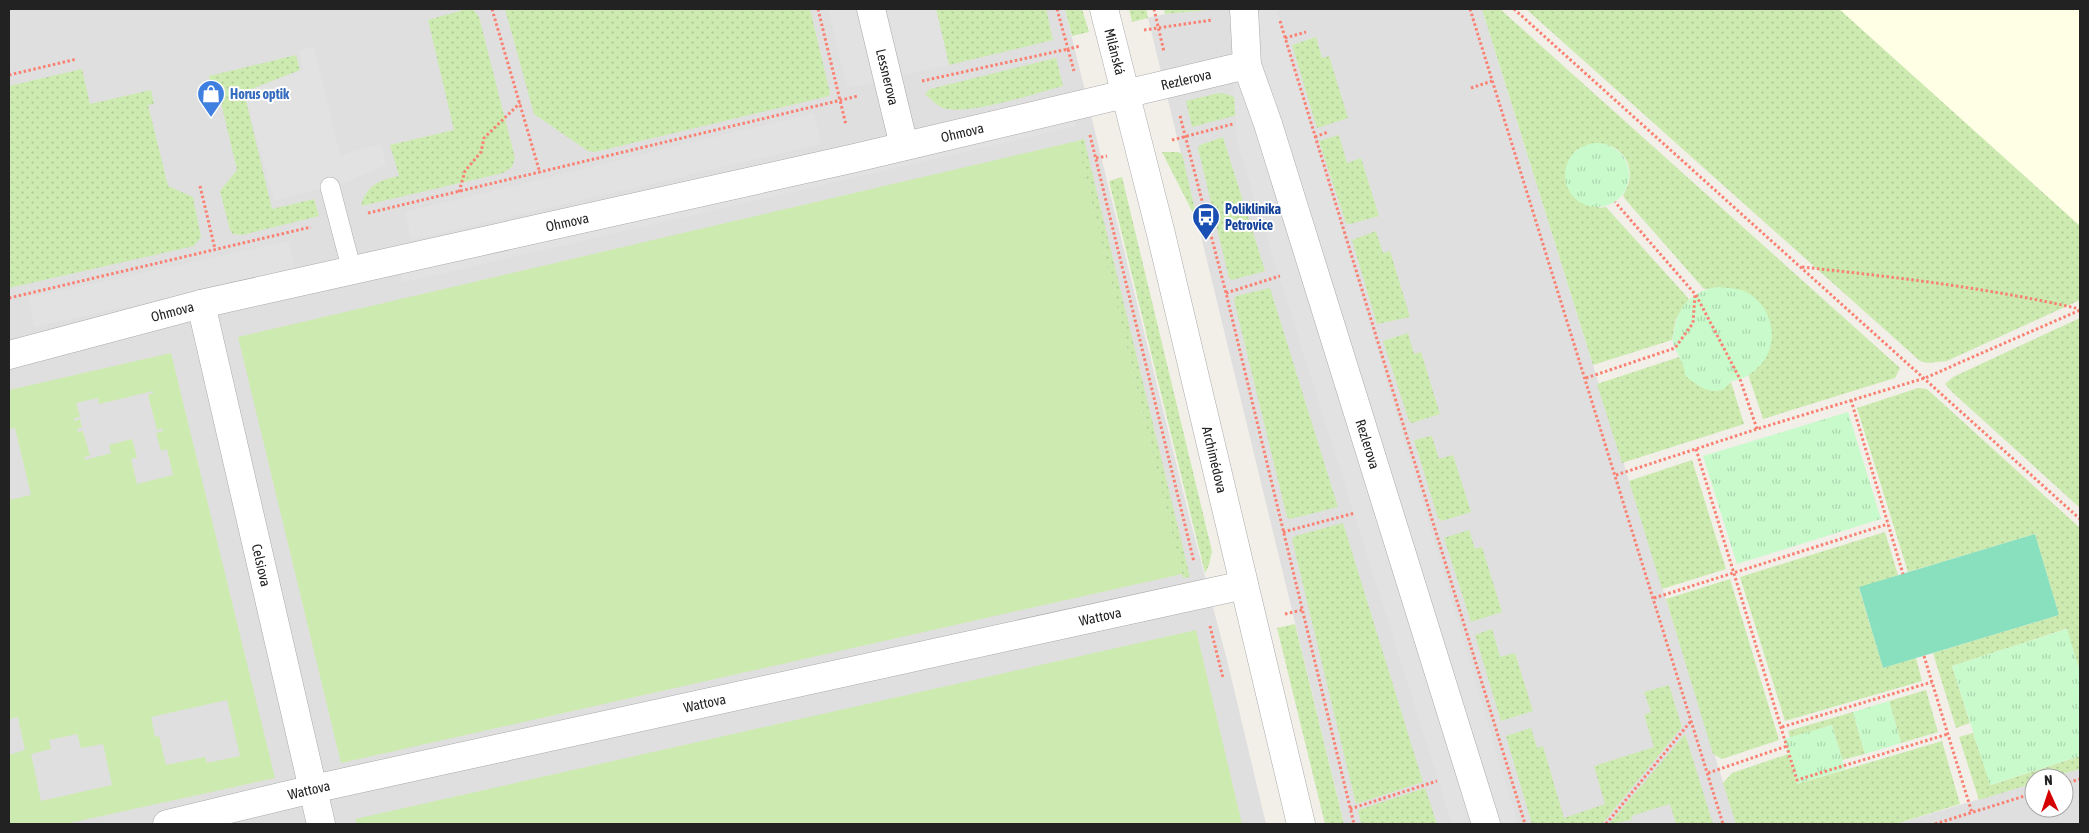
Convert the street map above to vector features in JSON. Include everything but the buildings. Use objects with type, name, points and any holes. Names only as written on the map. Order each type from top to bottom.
[{"type":"street","name":"Lessnerova","points":[[871,9],[904,146]]},
{"type":"street","name":"Milánská","points":[[1104,9],[1125,94]]},
{"type":"street","name":"Rezlerova","points":[[1244,13],[1248,64],[1486,824]]},
{"type":"street","name":"Rezlerova","points":[[1125,94],[1248,64]]},
{"type":"street","name":"Ohmova","points":[[9,355],[201,304],[855,158],[1125,94]]},
{"type":"street","name":"Archimédova","points":[[1125,94],[1140,148],[1301,824]]},
{"type":"street","name":"Celsiova","points":[[201,304],[321,824]]},
{"type":"street","name":"Wattova","points":[[167,824],[313,789],[1244,585]]},
{"type":"lane","points":[[330,187],[352,271]]},
{"type":"path","points":[[492,9],[540,174]]},
{"type":"path","points":[[818,9],[855,158]]},
{"type":"path","points":[[1057,9],[1082,105]]},
{"type":"path","points":[[1154,9],[1354,824]]},
{"type":"path","points":[[1470,9],[1723,824]]},
{"type":"path","points":[[1514,9],[2080,519]]},
{"type":"path","points":[[9,298],[540,174],[840,100],[1158,27],[1244,13],[1278,13],[1525,824]]},
{"type":"path","points":[[1285,38],[1306,32]]},
{"type":"path","points":[[9,75],[77,58]]},
{"type":"path","points":[[1471,88],[1492,81]]},
{"type":"path","points":[[459,192],[465,171],[481,152],[484,138],[520,103]]},
{"type":"path","points":[[1096,158],[1185,137],[1305,105]]},
{"type":"path","points":[[1080,134],[1090,132],[1223,678]]},
{"type":"path","points":[[1316,137],[1328,132]]},
{"type":"path","points":[[200,186],[215,249]]},
{"type":"path","points":[[1615,202],[1695,294],[1740,379],[1757,429]]},
{"type":"path","points":[[1801,267],[1896,277],[2026,296],[2080,310]]},
{"type":"path","points":[[1586,378],[1675,348],[1693,323],[1695,294]]},
{"type":"path","points":[[1616,475],[1757,429],[1925,378],[2080,310]]},
{"type":"path","points":[[1851,400],[1903,574]]},
{"type":"path","points":[[1696,449],[1797,780],[1948,734]]},
{"type":"path","points":[[1654,598],[1888,524]]},
{"type":"path","points":[[1924,656],[1972,813]]},
{"type":"path","points":[[1782,727],[1932,682]]},
{"type":"path","points":[[1606,824],[1692,721]]},
{"type":"path","points":[[1708,773],[1787,746]]},
{"type":"path","points":[[1350,809],[1506,760]]},
{"type":"path","points":[[1935,824],[2024,797]]},
{"type":"shaded area","points":[[9,9],[1065,9],[1266,824],[9,824]]},
{"type":"shaded area","points":[[828,9],[936,9],[949,65],[847,88]]},
{"type":"shaded area","points":[[1218,9],[1482,9],[1736,824],[1344,824],[1148,18],[1165,14]]},
{"type":"shaded area","points":[[1229,9],[1276,9],[1518,824],[1452,824],[1237,143]]},
{"type":"shaded area","points":[[1839,9],[2080,9],[2080,226]]},
{"type":"shaded area","points":[[314,47],[340,155],[381,144],[386,165],[346,182],[274,201],[244,92],[303,70],[299,50]]},
{"type":"shaded area","points":[[814,113],[821,144],[411,240],[405,212]]},
{"type":"shaded area","points":[[1072,114],[1076,126],[401,283],[401,268]]},
{"type":"shaded area","points":[[289,241],[295,270],[34,327],[28,298]]},
{"type":"shaded area","points":[[2080,769],[2080,824],[1896,824],[2024,786],[2024,818],[2074,818],[2074,771]]},
{"type":"green space","points":[[473,9],[479,17],[515,158],[512,167],[503,173],[361,206],[370,188],[386,179],[399,176],[390,145],[454,130],[428,20]]},
{"type":"green space","points":[[505,9],[810,9],[830,93],[829,96],[595,152],[588,151],[534,114]]},
{"type":"green space","points":[[936,9],[1046,9],[1053,40],[949,65]]},
{"type":"green space","points":[[1065,9],[1082,9],[1089,32],[1072,36]]},
{"type":"green space","points":[[1129,9],[1146,9],[1148,18],[1132,22]]},
{"type":"green space","points":[[1164,9],[1218,9],[1165,14]]},
{"type":"green space","points":[[1482,9],[1500,9],[1900,368],[1895,378],[1763,419],[1748,374],[1754,371],[1730,288],[1704,289],[1625,199],[1623,195],[1629,182],[1630,171],[1626,160],[1620,152],[1611,146],[1600,144],[1587,146],[1574,152],[1599,208],[1606,207],[1689,299],[1676,319],[1672,340],[1593,365]]},
{"type":"green space","points":[[1526,9],[1839,9],[2080,226],[2080,300],[1947,361],[1927,363],[1920,361]]},
{"type":"green space","points":[[1316,37],[1322,58],[1329,56],[1348,118],[1317,128],[1292,45]]},
{"type":"green space","points":[[296,55],[300,70],[244,92],[272,209],[314,199],[319,216],[242,235],[233,234],[230,230],[220,191],[237,170],[218,90],[212,90],[209,76]]},
{"type":"green space","points":[[1056,58],[1063,86],[1020,98],[969,109],[954,110],[941,107],[925,94],[930,89]]},
{"type":"green space","points":[[82,69],[90,104],[151,90],[154,104],[148,105],[168,186],[193,197],[201,237],[194,246],[9,288],[9,86]]},
{"type":"green space","points":[[1218,93],[1236,98],[1249,112],[1192,127],[1186,101]]},
{"type":"green space","points":[[1339,135],[1347,163],[1361,158],[1379,216],[1350,224],[1346,223],[1319,141]]},
{"type":"green space","points":[[1223,137],[1265,271],[1232,280],[1229,278],[1198,148],[1200,145]]},
{"type":"green space","points":[[1084,139],[1190,577],[1183,578],[1077,141]]},
{"type":"green space","points":[[1077,141],[1182,574],[341,763],[238,337]]},
{"type":"green space","points":[[1591,143],[1603,143],[1620,152],[1627,163],[1629,175],[1627,187],[1620,198],[1603,207],[1591,207],[1579,202],[1570,193],[1565,181],[1565,169],[1570,157],[1579,148]]},
{"type":"green space","points":[[1162,152],[1178,152],[1182,154],[1198,223]]},
{"type":"green space","points":[[1122,177],[1212,551],[1205,573],[1109,181]]},
{"type":"green space","points":[[1376,231],[1383,253],[1390,251],[1410,317],[1377,324],[1352,240]]},
{"type":"green space","points":[[1718,287],[1744,291],[1753,296],[1766,311],[1770,320],[1772,340],[1765,359],[1757,368],[1741,379],[1730,382],[1725,388],[1715,391],[1698,385],[1685,375],[1684,367],[1673,339],[1680,311],[1689,299],[1702,291]]},
{"type":"green space","points":[[1270,288],[1338,507],[1290,519],[1287,517],[1234,300],[1236,296]]},
{"type":"green space","points":[[2080,318],[2080,508],[1945,384],[1953,377]]},
{"type":"green space","points":[[1408,333],[1414,354],[1421,352],[1440,414],[1412,423],[1409,421],[1383,341]]},
{"type":"green space","points":[[171,353],[275,778],[65,824],[9,824],[9,755],[25,750],[18,717],[9,719],[9,500],[31,495],[15,428],[9,429],[9,390]],"holes":[[[153,391],[153,393],[148,395],[157,430],[162,428],[163,431],[156,433],[161,451],[167,449],[173,475],[137,484],[131,459],[137,457],[132,439],[109,445],[111,453],[85,460],[84,457],[90,456],[83,431],[78,432],[77,429],[82,427],[80,419],[75,421],[74,418],[80,417],[76,403],[98,398],[99,404]],[[227,700],[240,756],[207,763],[205,757],[166,765],[159,736],[155,737],[151,717]],[[77,734],[81,748],[103,744],[112,785],[41,801],[31,754],[51,749],[49,740]]]},
{"type":"green space","points":[[1679,357],[1685,366],[1724,388],[1731,382],[1744,424],[1622,463],[1597,384]]},
{"type":"green space","points":[[1918,388],[1927,389],[2080,528],[2080,672],[2066,629],[1952,666],[1970,723],[1956,728],[1933,653],[2059,615],[2035,534],[1908,572],[1857,408]]},
{"type":"green space","points":[[1848,412],[1881,519],[1737,564],[1703,456]]},
{"type":"green space","points":[[1432,436],[1439,459],[1453,455],[1471,512],[1442,521],[1438,518],[1414,440]]},
{"type":"green space","points":[[1692,460],[1726,569],[1662,589],[1629,481]]},
{"type":"green space","points":[[1343,523],[1423,782],[1356,804],[1292,539],[1295,536]]},
{"type":"green space","points":[[1469,530],[1475,549],[1482,547],[1502,612],[1471,622],[1444,538]]},
{"type":"green space","points":[[1885,532],[1898,575],[1859,588],[1883,668],[1916,658],[1922,681],[1785,721],[1740,577]]},
{"type":"green space","points":[[2035,534],[2059,615],[1883,668],[1859,587]]},
{"type":"green space","points":[[1730,579],[1779,740],[1722,759],[1713,754],[1666,599]]},
{"type":"green space","points":[[1295,624],[1344,824],[1325,824],[1277,628]]},
{"type":"green space","points":[[1492,629],[1500,657],[1515,653],[1533,711],[1501,721],[1475,635]]},
{"type":"green space","points":[[2067,629],[2080,672],[2080,756],[2043,768],[2024,768],[2024,774],[1990,785],[1952,666]]},
{"type":"green space","points":[[1196,630],[1242,824],[357,824],[355,819]]},
{"type":"green space","points":[[1669,685],[1682,727],[1602,824],[1532,824],[1506,736],[1531,728],[1537,748],[1543,746],[1564,818],[1605,804],[1594,766],[1654,747],[1644,715],[1651,712],[1644,692]]},
{"type":"green space","points":[[1926,690],[1938,732],[1901,743],[1889,701]]},
{"type":"green space","points":[[1889,701],[1901,743],[1865,754],[1853,712]]},
{"type":"green space","points":[[1853,712],[1865,754],[1842,760],[1832,725],[1790,738],[1788,731]]},
{"type":"green space","points":[[1832,725],[1845,769],[1797,784],[1784,739]]},
{"type":"green space","points":[[1973,733],[1991,785],[2024,774],[2024,786],[1979,800],[1959,737]]},
{"type":"green space","points":[[1685,734],[1713,824],[1676,824],[1670,804],[1631,816],[1632,820],[1609,824]]},
{"type":"green space","points":[[1942,741],[1960,804],[1896,824],[1736,824],[1723,783],[1732,773],[1788,754],[1797,784]]},
{"type":"green space","points":[[2080,756],[2080,769],[2074,771],[2074,768],[2043,768]]},
{"type":"green space","points":[[1425,788],[1437,824],[1361,824],[1358,810]]},
{"type":"place","name":"Horus optik","points":[[211,118]]},
{"type":"place","name":"Poliklinika Petrovice","points":[[1206,241]]}]
